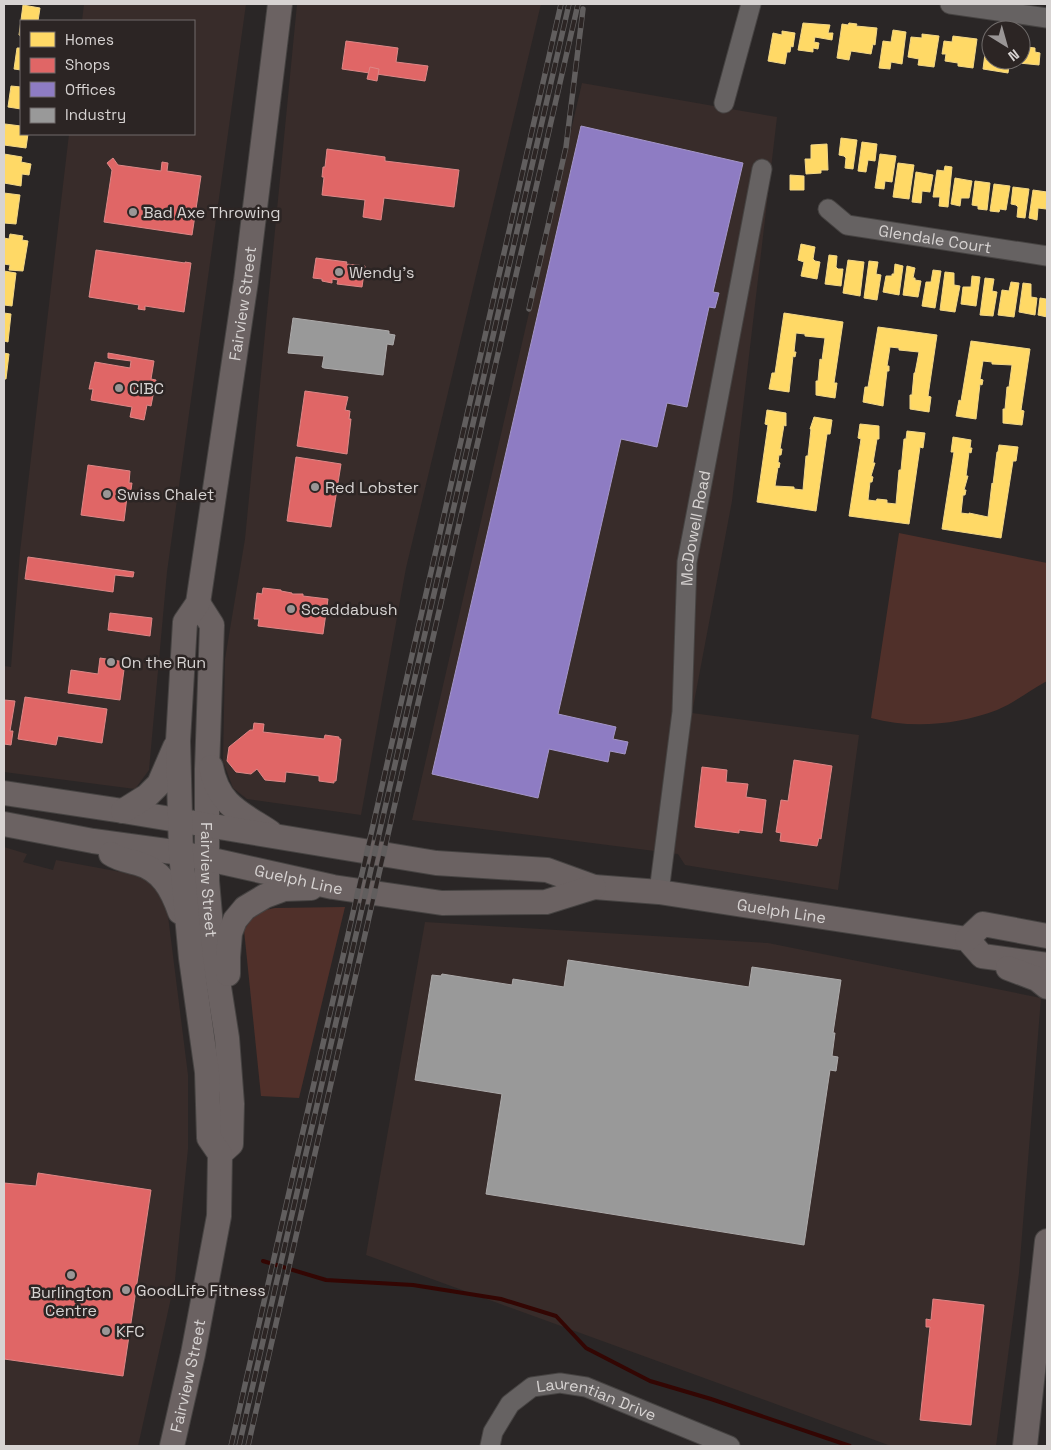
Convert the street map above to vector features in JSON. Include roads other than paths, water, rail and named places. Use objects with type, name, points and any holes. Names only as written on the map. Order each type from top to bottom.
[{"type":"main road","name":"Fairview Street","points":[[172,1446],[193,1354],[219,1216],[220,1154],[209,1138],[208,1072],[188,927],[181,853],[178,741],[185,622],[198,603],[246,284],[280,4]]},
{"type":"main road","name":"Fairview Street","points":[[198,603],[212,626],[207,750],[206,858],[213,949],[227,1038],[232,1104],[233,1133],[231,1144],[220,1154]]},
{"type":"main road","points":[[123,811],[147,796],[159,784],[178,741]]},
{"type":"main road","points":[[207,750],[212,773],[219,790],[230,806],[278,836]]},
{"type":"main road","name":"Guelph Line","points":[[4,793],[436,863],[547,870],[594,887],[658,892],[974,948],[1047,965]]},
{"type":"main road","name":"Guelph Line","points":[[4,824],[93,841],[181,853],[333,887],[442,903],[546,902],[594,887]]},
{"type":"main road","points":[[93,841],[114,856],[144,865],[160,874],[175,897],[180,913],[188,927]]},
{"type":"main road","points":[[220,992],[229,973],[230,933],[235,920],[245,908],[265,896],[284,889],[333,887]]},
{"type":"main road","points":[[1047,936],[983,924],[974,948],[1047,987]]},
{"type":"main road","points":[[1025,1446],[1047,1241]]},
{"type":"street","points":[[724,103],[752,4]]},
{"type":"street","points":[[950,4],[1012,8],[1047,18]]},
{"type":"street","name":"McDowell Road","points":[[658,892],[682,712],[687,562],[762,169]]},
{"type":"street","name":"Glendale Court","points":[[828,208],[847,225],[1047,256]]},
{"type":"street","name":"Laurentian Drive","points":[[490,1446],[493,1432],[510,1404],[532,1387],[560,1383],[586,1387],[730,1446]]},
{"type":"waterway","points":[[263,1261],[326,1280],[413,1285],[501,1299],[556,1316],[586,1348],[650,1381],[711,1399],[850,1446]]},
{"type":"railway","points":[[231,1446],[561,4]]},
{"type":"railway","points":[[239,1446],[569,4]]},
{"type":"railway","points":[[248,1446],[578,4]]},
{"type":"railway","points":[[529,309],[566,147],[583,9]]},
{"type":"place","name":"Bad Axe Throwing","points":[[133,212]]},
{"type":"place","name":"Wendy's","points":[[339,272]]},
{"type":"place","name":"CIBC","points":[[119,388]]},
{"type":"place","name":"Red Lobster","points":[[315,487]]},
{"type":"place","name":"Swiss Chalet","points":[[107,494]]},
{"type":"place","name":"Scaddabush","points":[[291,609]]},
{"type":"place","name":"On the Run","points":[[111,662]]},
{"type":"place","name":"Burlington Centre","points":[[71,1275]]},
{"type":"place","name":"GoodLife Fitness","points":[[126,1290]]},
{"type":"place","name":"KFC","points":[[106,1331]]}]
